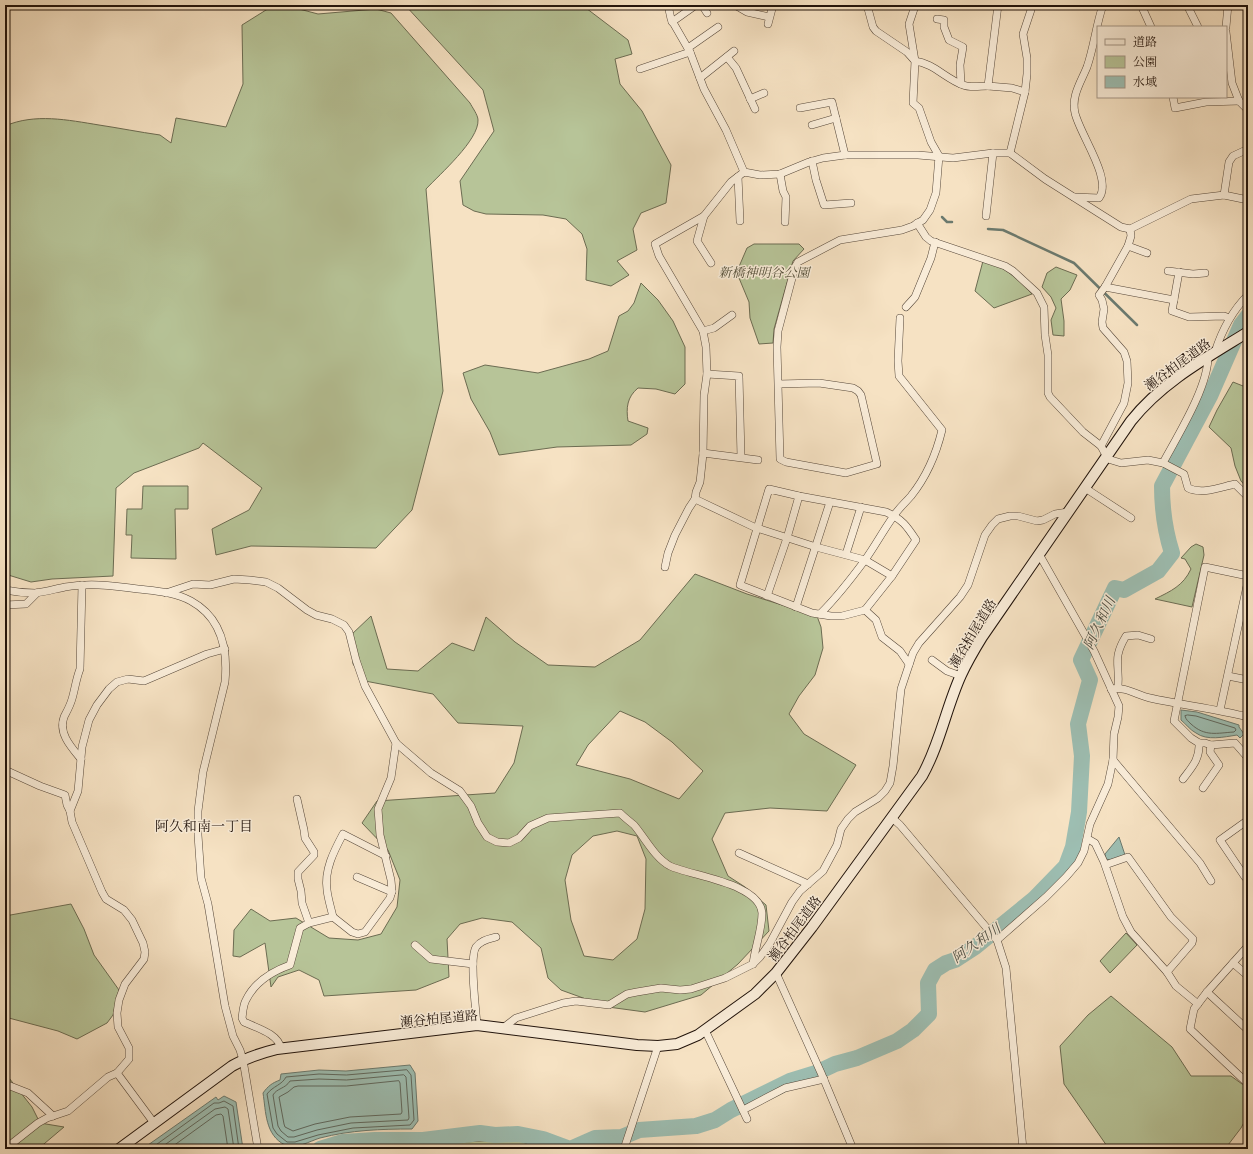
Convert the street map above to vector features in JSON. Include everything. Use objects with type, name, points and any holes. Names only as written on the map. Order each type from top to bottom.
[{"type":"main road","name":"瀬谷柏尾道路","points":[[119,1149],[209,1082],[243,1060],[260,1053],[281,1049],[476,1025],[637,1045],[658,1046],[677,1044],[705,1030],[755,994],[776,973],[812,927],[922,776],[931,760],[960,676],[982,637],[1143,406],[1166,386],[1214,352],[1247,333]]},
{"type":"street","points":[[668,5],[672,22],[689,50],[704,89],[726,130],[741,175],[740,221]]},
{"type":"street","points":[[672,22],[696,5]]},
{"type":"street","points":[[702,5],[707,13]]},
{"type":"street","points":[[735,5],[747,12],[769,17]]},
{"type":"street","points":[[768,24],[773,5]]},
{"type":"street","points":[[867,5],[873,27],[876,31],[907,52],[915,61],[927,64],[961,84],[968,86],[1012,88],[1025,92]]},
{"type":"street","points":[[988,86],[998,5]]},
{"type":"street","points":[[1010,153],[1025,92],[1027,58],[1023,34],[1031,10],[1030,5]]},
{"type":"street","points":[[1098,26],[1103,5]]},
{"type":"street","points":[[1141,5],[1151,26]]},
{"type":"street","points":[[1186,5],[1197,26]]},
{"type":"street","points":[[1226,26],[1228,5]]},
{"type":"street","points":[[778,384],[820,383],[853,388],[858,391],[861,395],[877,464],[846,473],[786,462],[780,459],[778,384],[778,331],[795,267],[798,262],[840,240],[902,230],[923,220],[930,210],[936,193],[939,156],[931,142],[919,108],[913,103],[915,61],[909,24],[914,9]]},
{"type":"street","points":[[937,20],[944,20],[944,26],[949,40],[963,47],[960,65],[961,84]]},
{"type":"street","points":[[640,69],[689,50],[718,27]]},
{"type":"street","points":[[1074,197],[1099,198],[1102,195],[1102,181],[1099,167],[1078,124],[1074,112],[1076,90],[1087,67],[1097,28]]},
{"type":"street","points":[[1227,43],[1232,83],[1239,101],[1248,110]]},
{"type":"street","points":[[700,78],[734,51]]},
{"type":"street","points":[[727,57],[736,68],[755,109]]},
{"type":"street","points":[[750,99],[764,93]]},
{"type":"street","points":[[1173,98],[1175,108],[1206,102],[1239,101]]},
{"type":"street","points":[[800,108],[832,102],[845,155]]},
{"type":"street","points":[[812,125],[836,118]]},
{"type":"street","points":[[1224,195],[1229,162],[1233,156],[1248,149]]},
{"type":"street","points":[[986,216],[993,153]]},
{"type":"street","points":[[711,263],[698,241],[704,216],[731,182],[741,175],[780,174],[812,161],[845,155],[939,156],[953,158],[993,153],[1010,153],[1044,178],[1121,227],[1130,229],[1191,199],[1224,195],[1248,200]]},
{"type":"street","points":[[812,161],[824,205],[851,203]]},
{"type":"street","points":[[780,174],[783,191],[786,197],[785,222]]},
{"type":"street","points":[[665,567],[675,534],[695,499],[701,477],[704,395],[707,374],[706,348],[703,331],[659,256],[655,244],[704,216]]},
{"type":"street","points":[[917,223],[926,237],[935,242],[1005,266],[1037,292],[1044,307],[1045,335],[1048,355],[1048,393],[1050,398],[1083,432],[1101,446],[1108,460],[1121,463],[1148,460],[1164,463],[1184,474],[1188,488],[1194,491],[1210,490],[1235,484],[1248,497]]},
{"type":"street","points":[[1101,446],[1124,403],[1128,383],[1124,352],[1103,328],[1104,309],[1099,295],[1128,246],[1131,236],[1130,229]]},
{"type":"street","points":[[906,307],[915,297],[931,258],[935,242]]},
{"type":"street","points":[[1128,246],[1147,253]]},
{"type":"street","points":[[1168,271],[1193,274],[1205,273]]},
{"type":"street","points":[[1179,272],[1172,311],[1189,317],[1224,316],[1229,318]]},
{"type":"street","points":[[1105,287],[1174,300]]},
{"type":"street","points":[[1164,463],[1196,400],[1220,336],[1229,318],[1248,295]]},
{"type":"street","points":[[703,331],[714,328],[732,315]]},
{"type":"street","points":[[820,614],[865,560],[901,506],[910,497],[934,458],[942,430],[899,376],[898,361],[900,318]]},
{"type":"street","points":[[707,374],[739,376],[741,457]]},
{"type":"street","points":[[703,453],[758,460]]},
{"type":"street","points":[[1085,488],[1131,518]]},
{"type":"street","points":[[769,489],[886,512],[894,516],[907,525],[916,540],[892,576],[865,610],[842,616],[812,613],[740,585],[769,489]]},
{"type":"street","points":[[767,596],[787,538],[799,496]]},
{"type":"street","points":[[695,499],[758,528],[816,547],[865,560],[892,576]]},
{"type":"street","points":[[796,607],[830,502]]},
{"type":"street","points":[[846,554],[861,507]]},
{"type":"street","points":[[503,1028],[516,1018],[563,1002],[576,1001],[609,1005],[627,994],[637,992],[661,988],[680,990],[691,989],[725,978],[753,964],[770,943],[792,902],[800,891],[819,875],[826,866],[836,845],[841,828],[855,812],[878,798],[890,783],[901,689],[909,664],[919,643],[968,585],[986,535],[992,525],[998,520],[1010,516],[1018,516],[1037,521],[1043,520],[1055,514],[1068,512]]},
{"type":"street","points":[[996,938],[1066,877],[1078,863],[1088,839],[1090,824],[1108,784],[1113,760],[1114,734],[1118,717],[1119,706],[1115,688],[1039,554]]},
{"type":"street","points":[[1248,576],[1205,567],[1174,721],[1191,738],[1199,743],[1211,745],[1235,742],[1248,758],[1248,776]]},
{"type":"street","points":[[166,593],[193,584],[210,585],[234,579],[256,580],[266,582],[278,588],[316,615],[332,619],[344,625],[348,632],[365,686],[396,744],[431,773],[460,791],[487,837],[497,842],[509,843],[519,838],[530,826],[548,818],[620,813],[633,824],[661,859],[670,866],[712,878],[745,891],[758,902],[762,911],[753,964]]},
{"type":"street","points":[[1220,710],[1248,581]]},
{"type":"street","points":[[81,759],[69,745],[64,736],[63,719],[72,701],[76,680],[80,669],[82,585]]},
{"type":"street","points":[[5,590],[36,593],[67,586],[82,585],[108,586],[166,593],[190,600],[201,607],[215,623],[221,634],[226,668],[225,682],[203,772],[198,805],[198,835],[202,878],[208,904],[225,1006],[232,1031],[243,1060],[258,1149]]},
{"type":"street","points":[[5,605],[26,604],[36,593]]},
{"type":"street","points":[[865,610],[876,620],[882,637],[900,651],[909,664]]},
{"type":"street","points":[[1115,688],[1119,678],[1116,660],[1119,646],[1126,636],[1138,635],[1151,639]]},
{"type":"street","points":[[70,810],[78,791],[81,759],[89,720],[97,705],[109,689],[117,682],[128,679],[144,681],[207,654],[224,649]]},
{"type":"street","points":[[932,660],[947,671],[960,676]]},
{"type":"street","points":[[1228,676],[1248,680]]},
{"type":"street","points":[[1115,688],[1149,698],[1220,710],[1248,717]]},
{"type":"street","points":[[1183,780],[1197,760],[1199,743]]},
{"type":"street","points":[[386,856],[343,834],[331,857],[327,879],[327,889],[332,917],[352,932],[358,934],[365,932],[390,898],[392,892],[386,856],[380,835],[378,809],[391,778],[396,744]]},
{"type":"street","points":[[1203,788],[1218,765],[1210,752],[1211,745]]},
{"type":"street","points":[[1113,760],[1200,864],[1211,881]]},
{"type":"street","points":[[5,770],[40,786],[65,795],[72,822],[102,892],[106,899],[124,910],[132,920],[144,943],[145,952],[144,959],[125,984],[116,1013],[118,1027],[129,1048],[129,1059],[117,1073],[108,1077],[68,1111],[47,1118],[38,1123],[5,1149]]},
{"type":"street","points":[[296,799],[305,838],[314,852],[314,855],[298,872],[302,903],[309,923]]},
{"type":"street","points":[[892,818],[900,825],[996,938],[1006,968],[1023,1149]]},
{"type":"street","points":[[1248,820],[1220,840],[1245,877],[1248,875]]},
{"type":"street","points":[[1088,839],[1095,843],[1105,866],[1123,917],[1131,932],[1167,972],[1176,986],[1198,1004]]},
{"type":"street","points":[[739,853],[808,884]]},
{"type":"street","points":[[1105,866],[1128,857],[1171,917],[1193,939],[1167,972]]},
{"type":"street","points":[[357,877],[392,892]]},
{"type":"street","points":[[281,1049],[280,1043],[276,1038],[244,1022],[242,1018],[246,999],[261,981],[277,970],[290,965],[300,928],[309,923],[332,917]]},
{"type":"street","points":[[476,1025],[473,964],[474,953],[476,946],[485,939],[496,937]]},
{"type":"street","points":[[415,945],[431,958],[473,964]]},
{"type":"street","points":[[1248,946],[1198,1004],[1194,1010],[1190,1030],[1245,1081],[1248,1081]]},
{"type":"street","points":[[1233,963],[1248,976]]},
{"type":"street","points":[[776,973],[823,1077],[852,1149]]},
{"type":"street","points":[[1207,992],[1248,1030]]},
{"type":"street","points":[[705,1030],[747,1119]]},
{"type":"street","points":[[625,1146],[658,1046]]},
{"type":"street","points":[[117,1073],[154,1123]]},
{"type":"street","points":[[742,1110],[785,1088],[823,1077]]},
{"type":"street","points":[[5,1084],[28,1093],[53,1116]]},
{"type":"green space","points":[[274,5],[284,5],[318,14],[376,9],[391,13],[470,103],[478,118],[477,128],[466,147],[426,189],[443,391],[412,510],[376,548],[251,546],[216,555],[212,529],[249,510],[262,488],[203,443],[199,448],[134,473],[116,488],[113,576],[52,579],[31,582],[5,574],[5,126],[28,120],[64,120],[160,135],[171,143],[176,118],[226,127],[243,84],[242,25]]},
{"type":"green space","points":[[405,5],[582,5],[628,40],[632,54],[615,59],[620,84],[642,111],[671,165],[666,203],[641,213],[633,229],[637,250],[617,261],[629,275],[611,286],[586,280],[587,249],[582,234],[566,219],[543,215],[486,214],[474,211],[463,205],[460,181],[494,131],[483,90]]},
{"type":"green space","name":"新橋神明谷公園","points":[[754,244],[799,244],[804,249],[793,261],[774,329],[773,343],[759,344],[750,318],[749,302],[739,278],[738,269],[747,248]]},
{"type":"green space","points":[[983,261],[1004,269],[1021,282],[1032,294],[994,308],[975,291]]},
{"type":"green space","points":[[1056,267],[1077,275],[1070,290],[1061,299],[1064,321],[1064,336],[1053,335],[1051,320],[1056,308],[1051,297],[1042,287],[1047,273]]},
{"type":"green space","points":[[641,283],[658,300],[673,321],[685,347],[685,384],[675,394],[656,389],[638,388],[629,399],[627,407],[628,421],[648,428],[647,434],[631,445],[557,447],[499,455],[490,432],[471,399],[463,373],[485,365],[538,373],[589,359],[608,351],[619,316],[628,311],[634,303]]},
{"type":"green space","points":[[1233,382],[1248,388],[1248,489],[1241,481],[1235,466],[1231,448],[1209,427]]},
{"type":"green space","points":[[143,486],[188,486],[188,509],[175,509],[176,559],[131,558],[132,535],[126,535],[127,509],[142,509]]},
{"type":"green space","points":[[1196,544],[1203,547],[1204,555],[1192,607],[1155,599],[1180,584],[1188,575],[1191,569],[1185,559],[1181,558],[1191,547]]},
{"type":"green space","points":[[695,574],[747,594],[817,616],[821,627],[823,648],[815,675],[799,696],[789,714],[804,734],[856,765],[827,811],[770,808],[725,813],[712,839],[728,876],[745,887],[766,905],[769,931],[738,964],[701,995],[645,1012],[608,1007],[561,990],[548,978],[541,948],[512,922],[482,918],[460,924],[447,939],[449,977],[416,990],[324,996],[319,980],[299,970],[278,977],[271,987],[265,943],[240,957],[233,956],[234,930],[251,909],[270,921],[296,918],[329,938],[358,940],[381,934],[397,907],[400,880],[388,850],[362,823],[377,801],[495,793],[514,763],[523,726],[458,723],[433,694],[365,681],[353,664],[351,635],[371,616],[387,669],[418,671],[452,643],[474,651],[486,617],[515,642],[548,665],[595,667],[640,640]],"holes":[[[620,711],[645,722],[672,742],[703,771],[679,799],[630,779],[576,765],[588,745]],[[617,831],[637,836],[646,859],[645,909],[637,939],[613,960],[584,956],[571,920],[565,880],[572,855],[593,836]]]},
{"type":"green space","points":[[71,904],[84,929],[94,955],[119,990],[113,1015],[107,1023],[77,1039],[58,1031],[5,1017],[5,916]]},
{"type":"green space","points":[[1126,933],[1137,945],[1110,973],[1100,961]]},
{"type":"green space","points":[[1111,996],[1172,1047],[1191,1076],[1231,1076],[1242,1084],[1248,1085],[1248,1115],[1241,1128],[1225,1149],[1109,1149],[1064,1084],[1060,1046],[1088,1015]]},
{"type":"green space","points":[[9,1078],[32,1107],[40,1123],[64,1127],[38,1149],[10,1149],[5,1137],[5,1079]]},
{"type":"green space","points":[[516,1139],[539,1149],[349,1149]]},
{"type":"water","points":[[1181,710],[1197,712],[1239,725],[1244,734],[1240,738],[1237,735],[1216,738],[1205,737],[1192,730],[1181,720]]},
{"type":"water","points":[[1119,837],[1125,855],[1110,860],[1106,859],[1105,854]]},
{"type":"water","points":[[410,1065],[415,1073],[418,1121],[412,1129],[343,1133],[289,1146],[278,1141],[270,1129],[266,1115],[263,1093],[270,1085],[280,1080],[281,1074],[319,1070],[346,1071]]},
{"type":"water","points":[[224,1096],[236,1102],[243,1149],[148,1149],[148,1145],[216,1097],[218,1100]]},
{"type":"waterway","points":[[942,217],[947,222],[952,222]]},
{"type":"waterway","points":[[988,229],[1003,230],[1074,263],[1137,325]]},
{"type":"waterway","name":"阿久和川","points":[[320,1149],[343,1142],[423,1140],[480,1133],[495,1135],[518,1134],[543,1139],[570,1149],[595,1138],[622,1137],[639,1130],[696,1126],[715,1120],[731,1110],[790,1081],[816,1073],[835,1064],[857,1058],[897,1041],[913,1030],[929,1014],[928,983],[935,970],[946,963],[955,960],[975,947],[1034,899],[1066,866],[1073,847],[1079,812],[1082,756],[1078,724],[1090,680],[1081,660],[1115,588],[1124,590],[1158,571],[1172,553],[1164,520],[1162,486],[1210,396],[1241,325],[1248,316]]},
{"type":"district","name":"阿久和南一丁目","points":[[204,826]]}]
